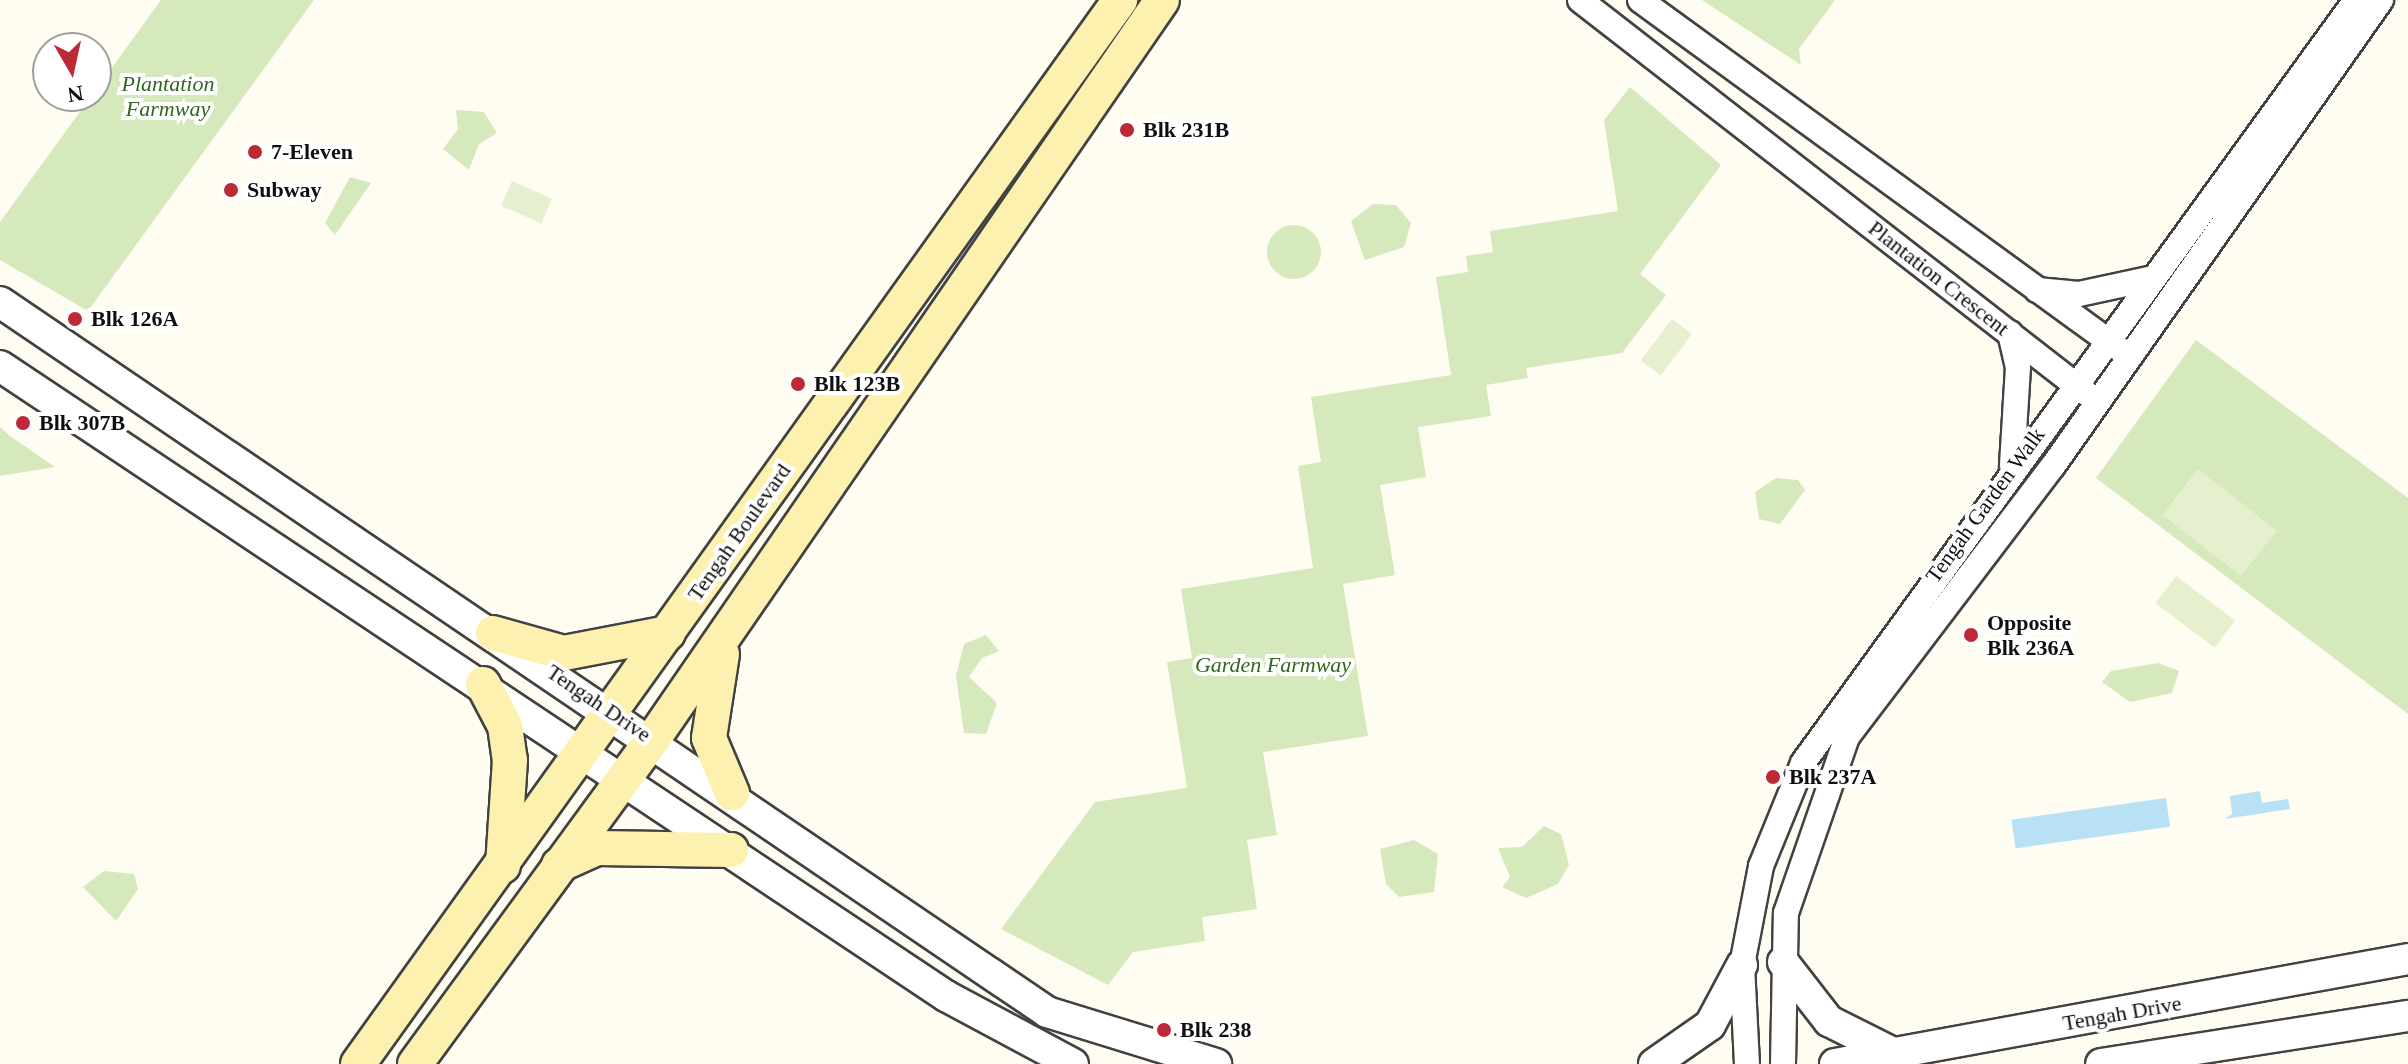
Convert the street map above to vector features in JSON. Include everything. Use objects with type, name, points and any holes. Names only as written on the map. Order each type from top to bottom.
[{"type":"main road","name":"Tengah Boulevard","points":[[358,1064],[586,752],[1120,0]]},
{"type":"main road","name":"Tengah Boulevard","points":[[415,1064],[556,867],[653,739],[1162,0]]},
{"type":"main road","points":[[728,630],[709,738],[732,793]]},
{"type":"main road","points":[[493,633],[564,653],[668,633]]},
{"type":"main road","points":[[483,684],[505,726],[510,760],[503,866]]},
{"type":"main road","points":[[556,867],[597,848],[731,850]]},
{"type":"street","name":"Plantation Crescent","points":[[1580,0],[1781,153],[2097,402]]},
{"type":"street","name":"Plantation Crescent","points":[[1640,0],[1810,127],[2130,357]]},
{"type":"street","name":"Tengah Garden Walk","points":[[1747,1064],[1742,965],[1761,866],[1803,763],[2012,466],[2154,278],[2356,0]]},
{"type":"street","name":"Tengah Garden Walk","points":[[1783,1064],[1786,913],[1847,737],[2053,466],[2381,0]]},
{"type":"street","points":[[1781,153],[1787,128],[1810,127]]},
{"type":"street","points":[[2034,289],[2079,294],[2154,278]]},
{"type":"street","name":"Tengah Drive","points":[[0,302],[614,712],[1047,1012],[1216,1064]]},
{"type":"street","points":[[2010,333],[2018,367],[2012,466],[2041,455],[2053,466]]},
{"type":"street","points":[[0,366],[624,777],[946,996],[1073,1064]]},
{"type":"street","name":"Tengah Drive","points":[[1835,1064],[2408,959]]},
{"type":"street","points":[[1783,962],[1829,1021],[1893,1053]]},
{"type":"street","points":[[1654,1064],[1710,1025],[1742,965]]},
{"type":"street","points":[[2101,1064],[2408,1016]]},
{"type":"green space","name":"Plantation Farmway","points":[[161,0],[314,0],[88,311],[0,260],[0,222],[80,112],[112,112],[112,68]]},
{"type":"green space","points":[[1702,0],[1835,0],[1799,49],[1801,65]]},
{"type":"green space","name":"Garden Farmway","points":[[1630,87],[1721,165],[1640,274],[1666,295],[1622,353],[1526,368],[1528,378],[1486,385],[1491,416],[1418,427],[1426,477],[1380,485],[1395,575],[1343,584],[1368,736],[1263,752],[1277,835],[1247,840],[1257,909],[1202,917],[1205,941],[1133,952],[1108,985],[1001,929],[1095,802],[1187,788],[1167,662],[1192,658],[1181,589],[1313,568],[1298,466],[1321,462],[1311,397],[1451,375],[1436,277],[1468,272],[1466,256],[1493,252],[1490,231],[1618,211],[1604,120]]},
{"type":"green space","points":[[456,110],[484,112],[497,133],[479,144],[469,170],[443,149],[458,129]]},
{"type":"green space","points":[[350,177],[371,183],[335,235],[325,223]]},
{"type":"green space","points":[[512,181],[552,199],[541,224],[501,206]]},
{"type":"green space","points":[[1373,204],[1396,205],[1411,223],[1404,247],[1365,260],[1351,221]]},
{"type":"green space","points":[[1294,225],[1313,233],[1321,252],[1313,271],[1294,279],[1275,271],[1267,252],[1275,233]]},
{"type":"green space","points":[[1672,319],[1692,334],[1661,376],[1641,361]]},
{"type":"green space","points":[[2196,340],[2408,498],[2408,714],[2096,478]]},
{"type":"green space","points":[[0,427],[10,436],[55,467],[0,476]]},
{"type":"green space","points":[[2198,469],[2277,531],[2241,576],[2162,515]]},
{"type":"green space","points":[[1776,478],[1798,480],[1805,490],[1780,524],[1759,519],[1755,492]]},
{"type":"green space","points":[[2176,576],[2235,621],[2215,648],[2156,603]]},
{"type":"green space","points":[[986,635],[999,651],[982,658],[969,677],[997,703],[986,734],[964,733],[956,676],[964,644]]},
{"type":"green space","points":[[2158,663],[2179,671],[2172,693],[2130,702],[2102,682],[2111,671]]},
{"type":"green space","points":[[1544,826],[1561,834],[1569,865],[1558,884],[1526,898],[1502,887],[1510,877],[1498,848],[1522,847]]},
{"type":"green space","points":[[1414,840],[1438,854],[1434,892],[1399,897],[1386,884],[1380,849]]},
{"type":"green space","points":[[104,871],[134,874],[138,889],[116,921],[83,887]]},
{"type":"water","points":[[2260,791],[2262,803],[2288,799],[2290,809],[2225,819],[2232,814],[2230,796]]},
{"type":"water","points":[[2166,798],[2170,827],[2016,848],[2012,820]]},
{"type":"place","name":"Blk 231B","points":[[1127,130]]},
{"type":"place","name":"7-Eleven","points":[[255,152]]},
{"type":"place","name":"Subway","points":[[231,190]]},
{"type":"place","name":"Blk 126A","points":[[75,319]]},
{"type":"place","name":"Blk 123B","points":[[798,384]]},
{"type":"place","name":"Blk 307B","points":[[23,423]]},
{"type":"place","name":"Opposite Blk 236A","points":[[1971,635]]},
{"type":"place","name":"Blk 237A","points":[[1773,777]]},
{"type":"place","name":"Blk 238","points":[[1164,1030]]}]
